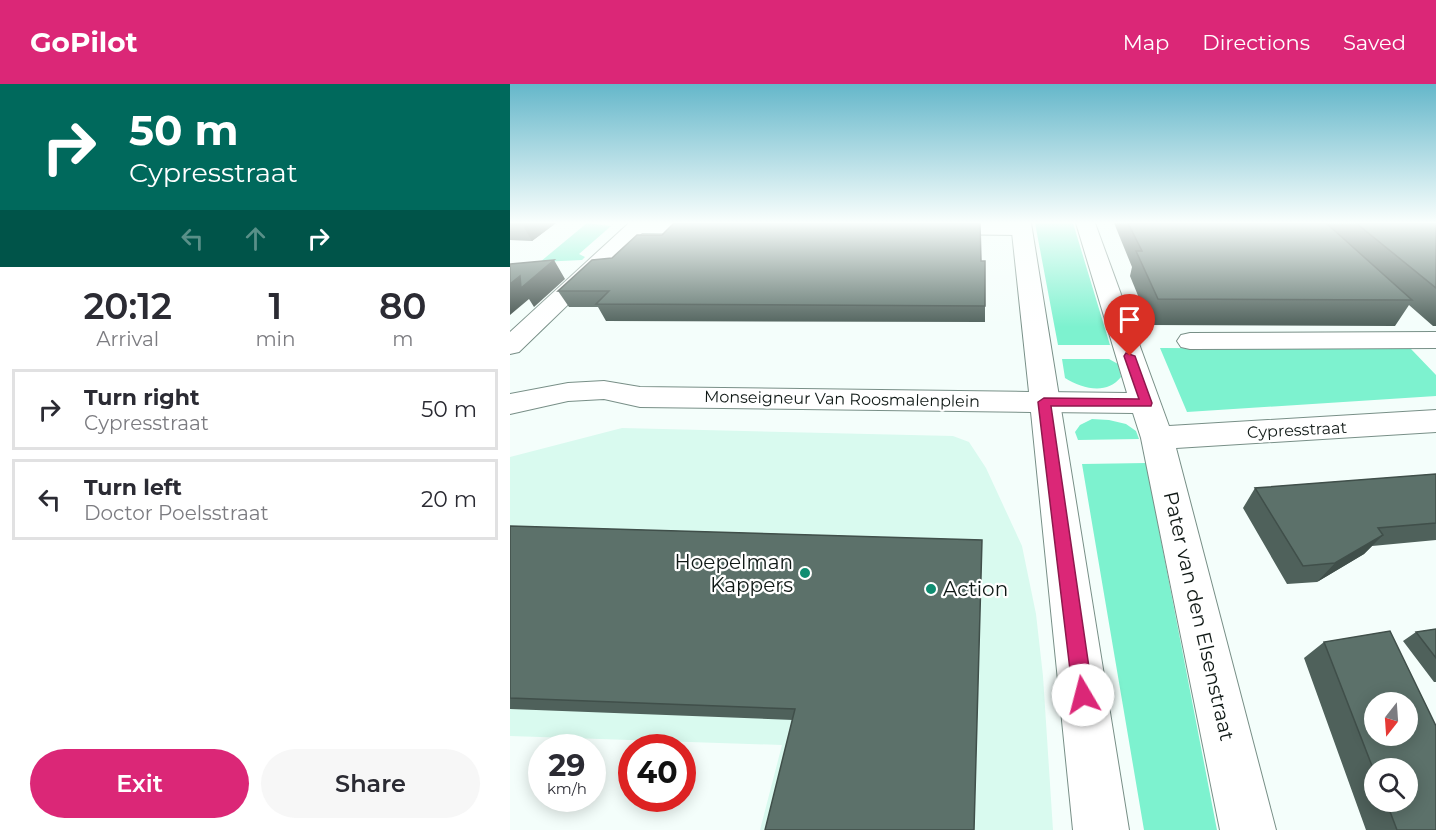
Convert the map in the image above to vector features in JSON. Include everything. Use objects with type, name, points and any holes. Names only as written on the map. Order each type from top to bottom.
[{"type":"street","points":[[516,341],[604,258]]},
{"type":"street","points":[[1025,258],[1101,830]]},
{"type":"street","name":"Pater van den Elsenstraat","points":[[1097,258],[1152,421],[1248,830]]},
{"type":"street","points":[[1401,315],[1433,343]]},
{"type":"street","points":[[1190,340],[1433,343]]},
{"type":"street","name":"Monseigneur Van Roosmalenplein","points":[[510,404],[568,392],[604,390],[640,397],[1044,402]]},
{"type":"street","name":"Monseigneur Van Roosmalenplein","points":[[510,426],[640,397]]},
{"type":"street","name":"Cypresstraat","points":[[1044,402],[1152,421],[1436,421]]},
{"type":"shaded area","points":[[622,428],[953,436],[969,442],[986,468],[1022,546],[1036,614],[1043,676],[1053,830],[760,830],[782,745],[696,742],[696,734],[618,734],[618,740],[606,739],[606,734],[510,736],[510,457]]},
{"type":"green space","points":[[545,258],[584,258],[582,260],[540,262]]},
{"type":"green space","points":[[1042,258],[1084,258],[1110,345],[1058,345]]},
{"type":"green space","points":[[1160,348],[1411,349],[1436,375],[1436,396],[1187,412]]},
{"type":"green space","points":[[1062,359],[1109,359],[1118,364],[1121,377],[1115,383],[1102,388],[1079,385],[1065,378]]},
{"type":"green space","points":[[1092,419],[1126,424],[1136,431],[1139,439],[1078,440],[1075,432],[1080,425]]},
{"type":"green space","points":[[1146,463],[1217,830],[1144,830],[1082,464]]},
{"type":"building","points":[[612,258],[981,258],[981,261],[985,261],[985,306],[596,304],[609,291],[558,291],[592,260]]},
{"type":"building","points":[[1139,258],[1365,258],[1412,300],[1158,299]]},
{"type":"building","points":[[1399,258],[1436,258],[1436,288]]},
{"type":"building","points":[[554,260],[521,288],[520,276],[510,284],[510,264]]},
{"type":"building","points":[[1436,474],[1436,523],[1378,528],[1383,535],[1335,563],[1303,566],[1255,488]]},
{"type":"building","points":[[510,526],[982,540],[974,830],[765,830],[795,709],[510,698]]},
{"type":"building","points":[[1436,629],[1436,658],[1416,632]]},
{"type":"building","points":[[1390,631],[1436,726],[1436,830],[1397,830],[1390,812],[1418,812],[1418,758],[1369,758],[1364,746],[1418,746],[1418,692],[1364,692],[1364,745],[1324,642]]},
{"type":"place","name":"Hoepelman Kappers","points":[[805,573]]},
{"type":"place","name":"Action","points":[[931,589]]},
{"type":"route","points":[[1083,695],[1044,402],[1146,403],[1130,356]]}]
